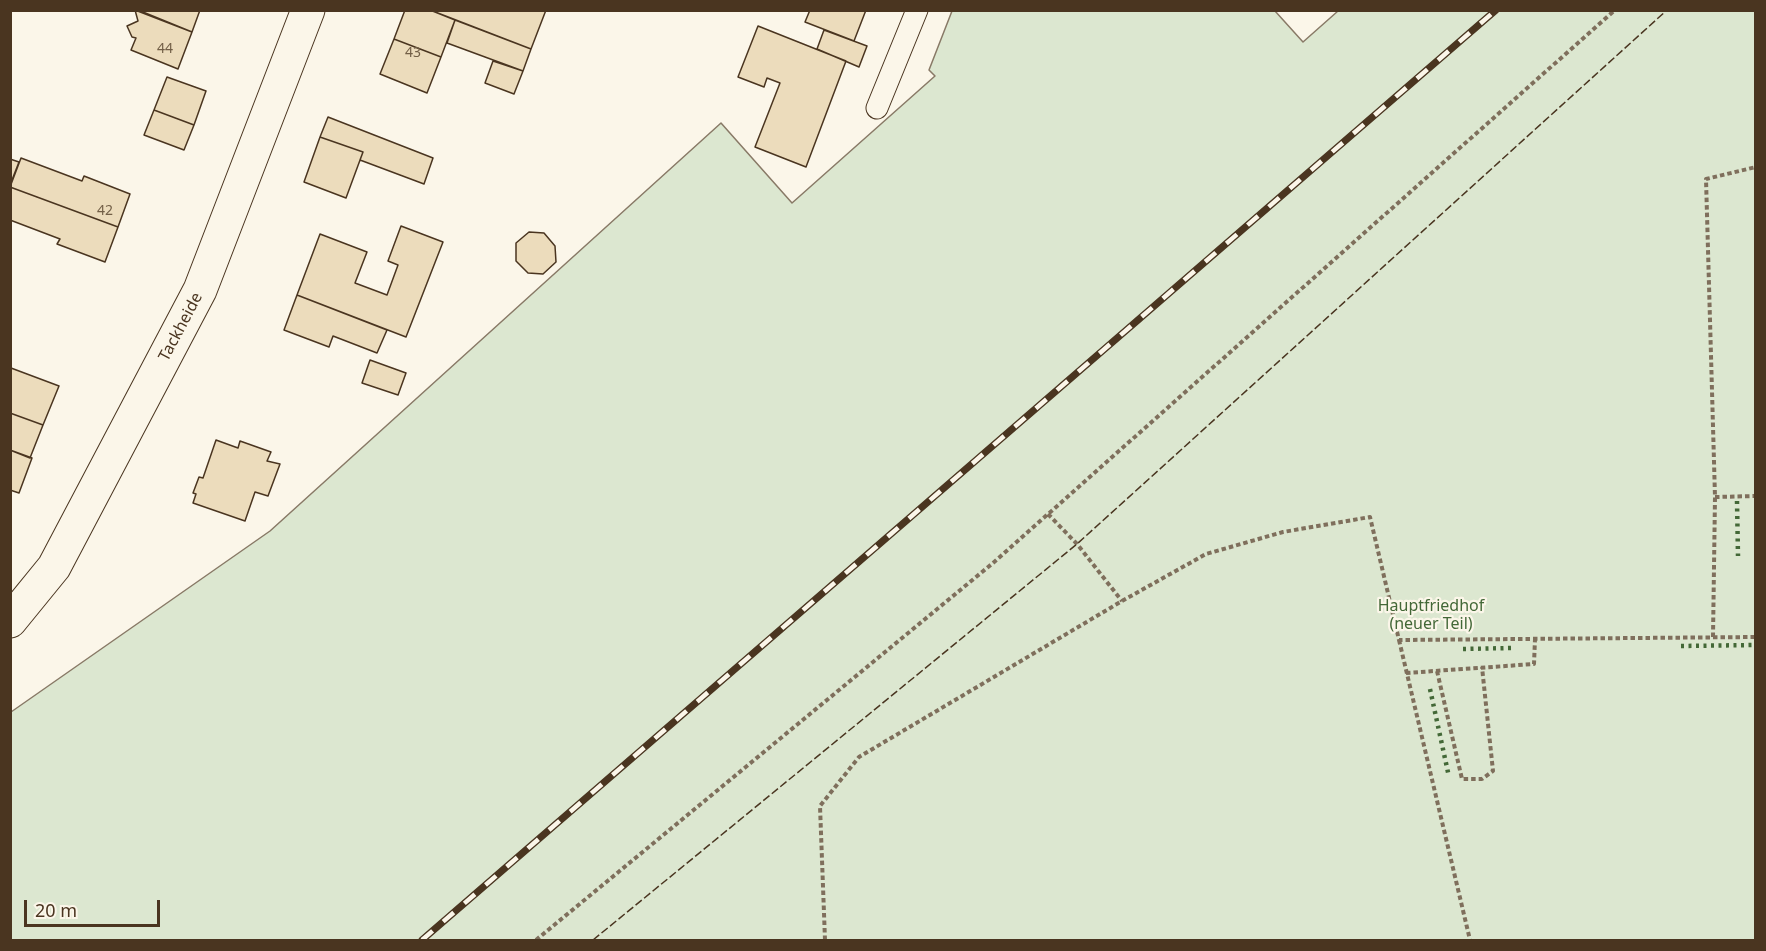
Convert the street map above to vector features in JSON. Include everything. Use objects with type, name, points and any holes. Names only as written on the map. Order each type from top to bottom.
[{"type":"street","name":"Tackheide","points":[[10,621],[54,567],[200,290],[308,10]]},
{"type":"lane","points":[[877,108],[917,10]]},
{"type":"path","points":[[536,940],[993,563],[1615,10]]},
{"type":"path","points":[[1713,638],[1715,497],[1706,179],[1755,168]]},
{"type":"path","points":[[1715,497],[1755,496]]},
{"type":"path","points":[[1048,514],[1077,544],[1122,601]]},
{"type":"path","points":[[825,940],[820,806],[859,757],[1122,601],[1206,554],[1283,532],[1370,517],[1470,940]]},
{"type":"path","points":[[1399,640],[1755,637]]},
{"type":"path","points":[[1406,673],[1534,664],[1535,639]]},
{"type":"path","points":[[1437,671],[1462,779],[1482,779],[1492,771],[1482,667]]},
{"type":"green space","name":"Hauptfriedhof (neuer Teil)","points":[[952,11],[1275,11],[1303,42],[1338,11],[1755,11],[1755,940],[11,940],[11,712],[270,531],[721,123],[792,203],[935,76],[929,70]]},
{"type":"building","points":[[135,10],[192,32],[178,69],[131,50],[136,38],[132,37],[127,26],[138,21]]},
{"type":"building","points":[[138,10],[200,10],[192,32]]},
{"type":"building","points":[[405,10],[430,10],[455,20],[441,57],[394,39]]},
{"type":"building","points":[[430,10],[546,10],[531,49]]},
{"type":"building","points":[[810,10],[866,10],[854,41],[805,22]]},
{"type":"building","points":[[455,20],[531,49],[523,71],[447,43]]},
{"type":"building","points":[[758,26],[846,61],[806,167],[755,147],[780,83],[767,78],[764,87],[738,77]]},
{"type":"building","points":[[824,30],[867,46],[859,67],[817,49]]},
{"type":"building","points":[[394,39],[441,57],[427,93],[380,74]]},
{"type":"building","points":[[493,61],[523,71],[514,94],[485,83]]},
{"type":"building","points":[[167,77],[206,91],[194,125],[154,110]]},
{"type":"building","points":[[154,110],[194,125],[184,150],[144,135]]},
{"type":"building","points":[[328,117],[433,158],[424,184],[360,160],[363,152],[320,137]]},
{"type":"building","points":[[320,137],[363,152],[346,198],[304,182]]},
{"type":"building","points":[[21,158],[82,181],[84,176],[130,194],[118,227],[10,187]]},
{"type":"building","points":[[10,159],[19,162],[10,185]]},
{"type":"building","points":[[10,187],[118,227],[105,262],[57,244],[60,239],[10,220]]},
{"type":"building","points":[[401,226],[443,242],[406,337],[297,295],[320,234],[367,252],[355,283],[387,295],[398,265],[388,261]]},
{"type":"building","points":[[529,232],[544,233],[555,246],[556,262],[543,274],[528,273],[516,261],[516,243]]},
{"type":"building","points":[[297,295],[387,330],[377,353],[333,336],[329,347],[284,330]]},
{"type":"building","points":[[370,360],[406,373],[398,395],[362,383]]},
{"type":"building","points":[[11,368],[59,386],[43,425],[10,413]]},
{"type":"building","points":[[10,413],[43,425],[30,458],[10,450]]},
{"type":"building","points":[[216,440],[238,448],[240,441],[271,452],[267,461],[280,464],[268,496],[255,492],[245,521],[193,503],[196,494],[193,493],[199,477],[203,478]]},
{"type":"building","points":[[10,450],[32,458],[19,493],[10,490]]},
{"type":"railway","points":[[422,940],[1496,10]]},
{"type":"hedge","points":[[1737,501],[1738,556]]},
{"type":"hedge","points":[[1681,646],[1756,645]]},
{"type":"hedge","points":[[1463,649],[1511,648]]},
{"type":"hedge","points":[[1430,689],[1449,777]]},
{"type":"fence","points":[[593,940],[1077,544],[1667,10]]}]
